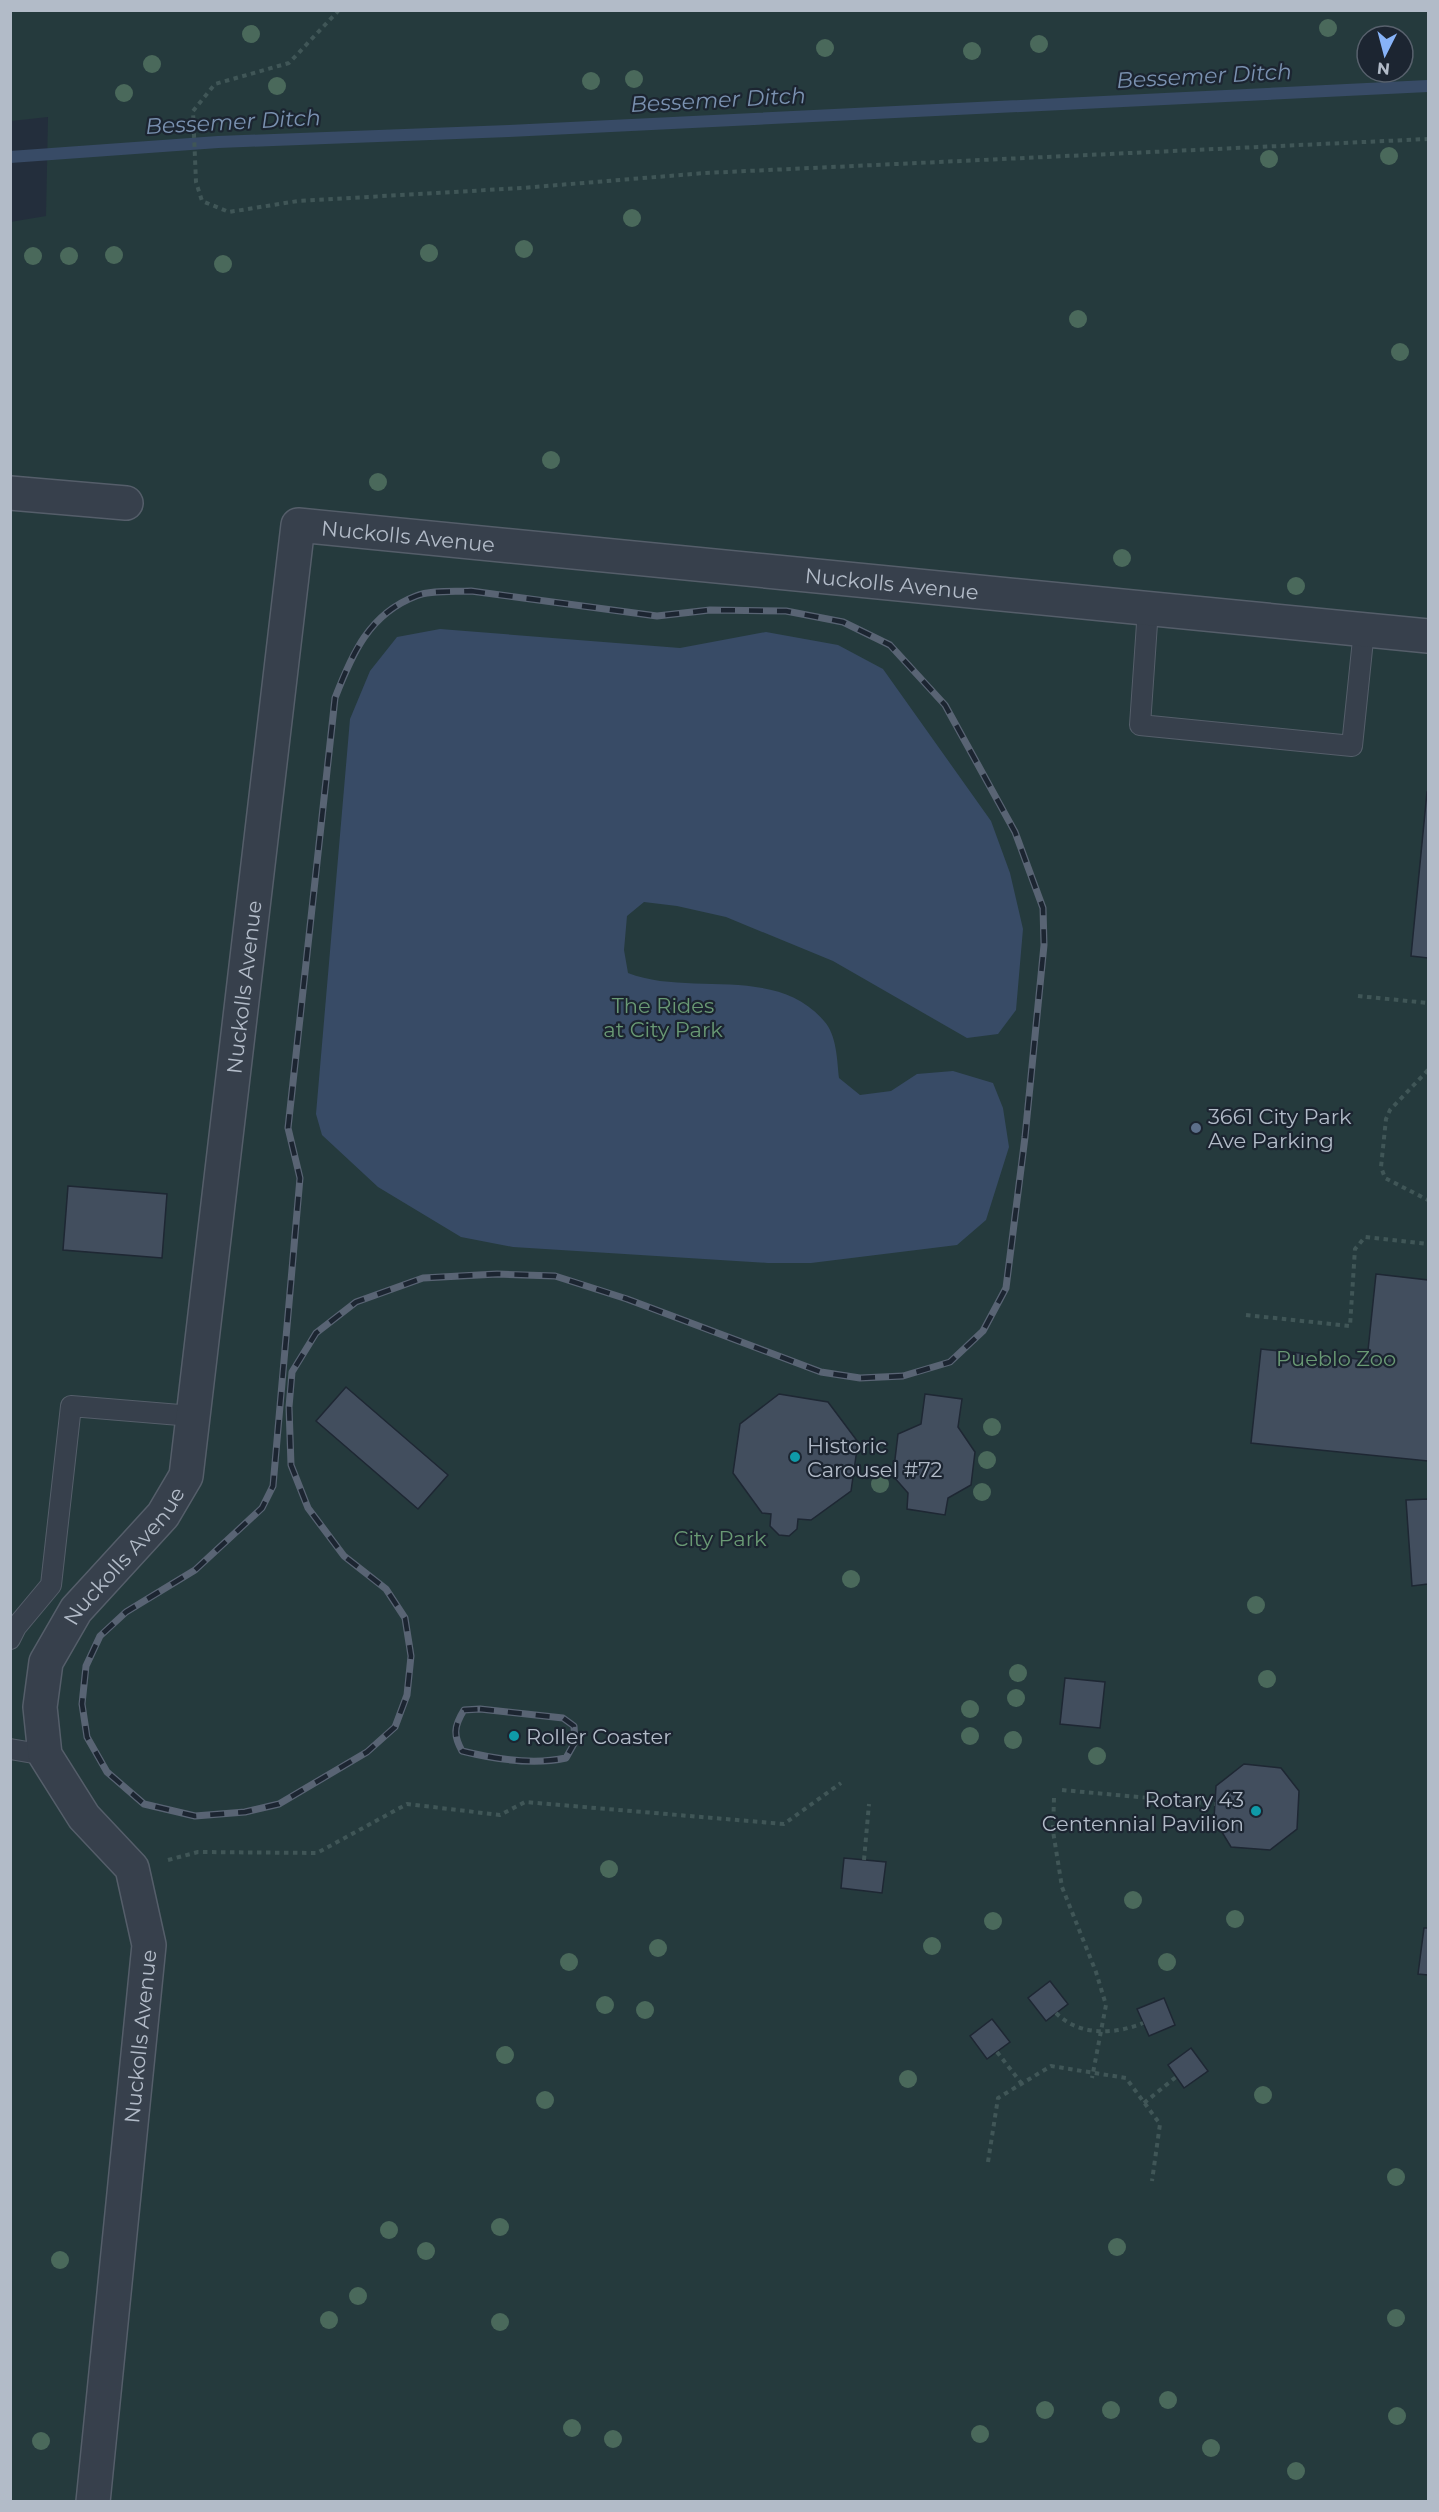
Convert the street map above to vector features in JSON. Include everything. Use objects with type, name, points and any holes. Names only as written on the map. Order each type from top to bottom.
[{"type":"street","points":[[10,493],[126,503]]},
{"type":"street","name":"Nuckolls Avenue","points":[[93,2502],[149,1945],[132,1868],[84,1817],[45,1755],[40,1707],[46,1662],[76,1610],[163,1515],[186,1476],[298,525],[1428,636]]},
{"type":"lane","points":[[1148,609],[1140,725],[1352,746],[1364,630]]},
{"type":"lane","points":[[10,1639],[16,1627],[51,1585],[71,1406],[192,1416]]},
{"type":"lane","points":[[10,1749],[45,1755]]},
{"type":"path","points":[[339,10],[289,63],[214,84],[193,111],[196,182],[202,201],[229,212],[298,201],[522,188],[705,173],[1428,140]]},
{"type":"path","points":[[1358,996],[1428,1003]]},
{"type":"path","points":[[1428,1070],[1390,1110],[1386,1119],[1381,1167],[1385,1178],[1428,1200]]},
{"type":"path","points":[[1246,1315],[1350,1326],[1355,1249],[1365,1237],[1428,1244]]},
{"type":"path","points":[[132,1868],[198,1852],[317,1853],[406,1804],[500,1815],[525,1802],[784,1824],[841,1783]]},
{"type":"path","points":[[1062,1790],[1215,1803]]},
{"type":"path","points":[[1053,1798],[1053,1831],[1062,1887],[1096,1972],[1106,2005],[1092,2078]]},
{"type":"path","points":[[864,1860],[869,1804]]},
{"type":"path","points":[[1056,2013],[1076,2027],[1101,2031],[1119,2031],[1143,2023]]},
{"type":"path","points":[[997,2052],[1022,2084]]},
{"type":"path","points":[[988,2162],[998,2098],[1051,2067],[1126,2078],[1160,2124],[1152,2181]]},
{"type":"path","points":[[1144,2103],[1176,2077]]},
{"type":"green space","name":"City Park","points":[[11,11],[1428,11],[1428,2501],[11,2502],[10,222],[46,216],[48,117],[11,121]]},
{"type":"water","points":[[440,629],[680,648],[766,632],[838,645],[883,669],[991,821],[1010,873],[1023,929],[1016,1010],[998,1034],[967,1038],[833,961],[726,917],[677,906],[644,902],[627,916],[624,950],[628,973],[652,980],[678,983],[757,987],[782,993],[804,1004],[824,1021],[832,1033],[839,1078],[860,1095],[891,1091],[917,1074],[953,1071],[993,1083],[1003,1108],[1009,1147],[986,1220],[957,1245],[811,1263],[768,1263],[513,1247],[461,1237],[378,1187],[322,1135],[316,1114],[350,719],[370,671],[397,637]]},
{"type":"building","points":[[1428,792],[1428,958],[1411,956]]},
{"type":"building","points":[[68,1186],[167,1194],[162,1258],[63,1250]]},
{"type":"building","name":"Pueblo Zoo","points":[[1376,1274],[1428,1280],[1428,1461],[1251,1443],[1261,1349],[1367,1360]]},
{"type":"building","points":[[346,1387],[448,1475],[418,1509],[316,1421]]},
{"type":"building","name":"Historic Carousel #72","points":[[779,1394],[828,1402],[858,1442],[851,1491],[811,1520],[798,1519],[797,1529],[789,1536],[779,1535],[770,1526],[771,1514],[762,1513],[733,1473],[740,1424]]},
{"type":"building","points":[[925,1394],[962,1399],[958,1427],[975,1452],[971,1485],[948,1498],[945,1515],[907,1509],[908,1493],[893,1476],[898,1434],[921,1424]]},
{"type":"building","points":[[1428,1499],[1428,1584],[1412,1586],[1406,1500]]},
{"type":"building","points":[[1065,1678],[1105,1682],[1100,1728],[1060,1724]]},
{"type":"building","name":"Rotary 43 Centennial Pavilion","points":[[1244,1764],[1281,1768],[1299,1791],[1297,1829],[1270,1850],[1231,1847],[1214,1819],[1216,1786]]},
{"type":"building","points":[[844,1858],[886,1862],[882,1893],[841,1888]]},
{"type":"building","points":[[1424,1928],[1428,1928],[1428,1975],[1418,1974]]},
{"type":"building","points":[[1050,1981],[1068,2004],[1046,2021],[1028,1998]]},
{"type":"building","points":[[1164,1998],[1175,2025],[1149,2036],[1137,2009]]},
{"type":"building","points":[[992,2019],[1010,2042],[987,2059],[970,2036]]},
{"type":"building","points":[[1191,2048],[1208,2071],[1184,2088],[1168,2065]]},
{"type":"waterway","name":"Bessemer Ditch","points":[[10,157],[218,142],[509,131],[1428,86]]},
{"type":"railway","points":[[471,591],[657,616],[710,610],[786,611],[843,622],[890,645],[945,705],[1015,832],[1043,908],[1044,945],[1025,1137],[1006,1288],[983,1331],[950,1362],[903,1376],[860,1378],[821,1372],[627,1299],[555,1276],[497,1274],[423,1278],[356,1302],[316,1333],[292,1372],[289,1407],[291,1465],[308,1508],[344,1556],[386,1589],[405,1618],[411,1656],[407,1695],[395,1727],[367,1752],[279,1804],[245,1812],[195,1816],[144,1804],[107,1772],[87,1737],[82,1704],[86,1666],[100,1636],[126,1612],[195,1570],[262,1508],[273,1486],[300,1178],[288,1128],[335,698],[348,666],[364,637],[386,613],[422,594],[471,591]]},
{"type":"railway","points":[[480,1709],[563,1718],[574,1726],[575,1742],[566,1758],[554,1760],[514,1760],[462,1751],[456,1735],[458,1721],[464,1710],[480,1709]]},
{"type":"place","name":"3661 City Park Ave Parking","points":[[1196,1128]]},
{"type":"place","name":"Historic Carousel #72","points":[[795,1457]]},
{"type":"place","name":"Roller Coaster","points":[[514,1736]]},
{"type":"place","name":"Rotary 43 Centennial Pavilion","points":[[1256,1811]]},
{"type":"park label","name":"The Rides at City Park","points":[[663,1017]]}]
